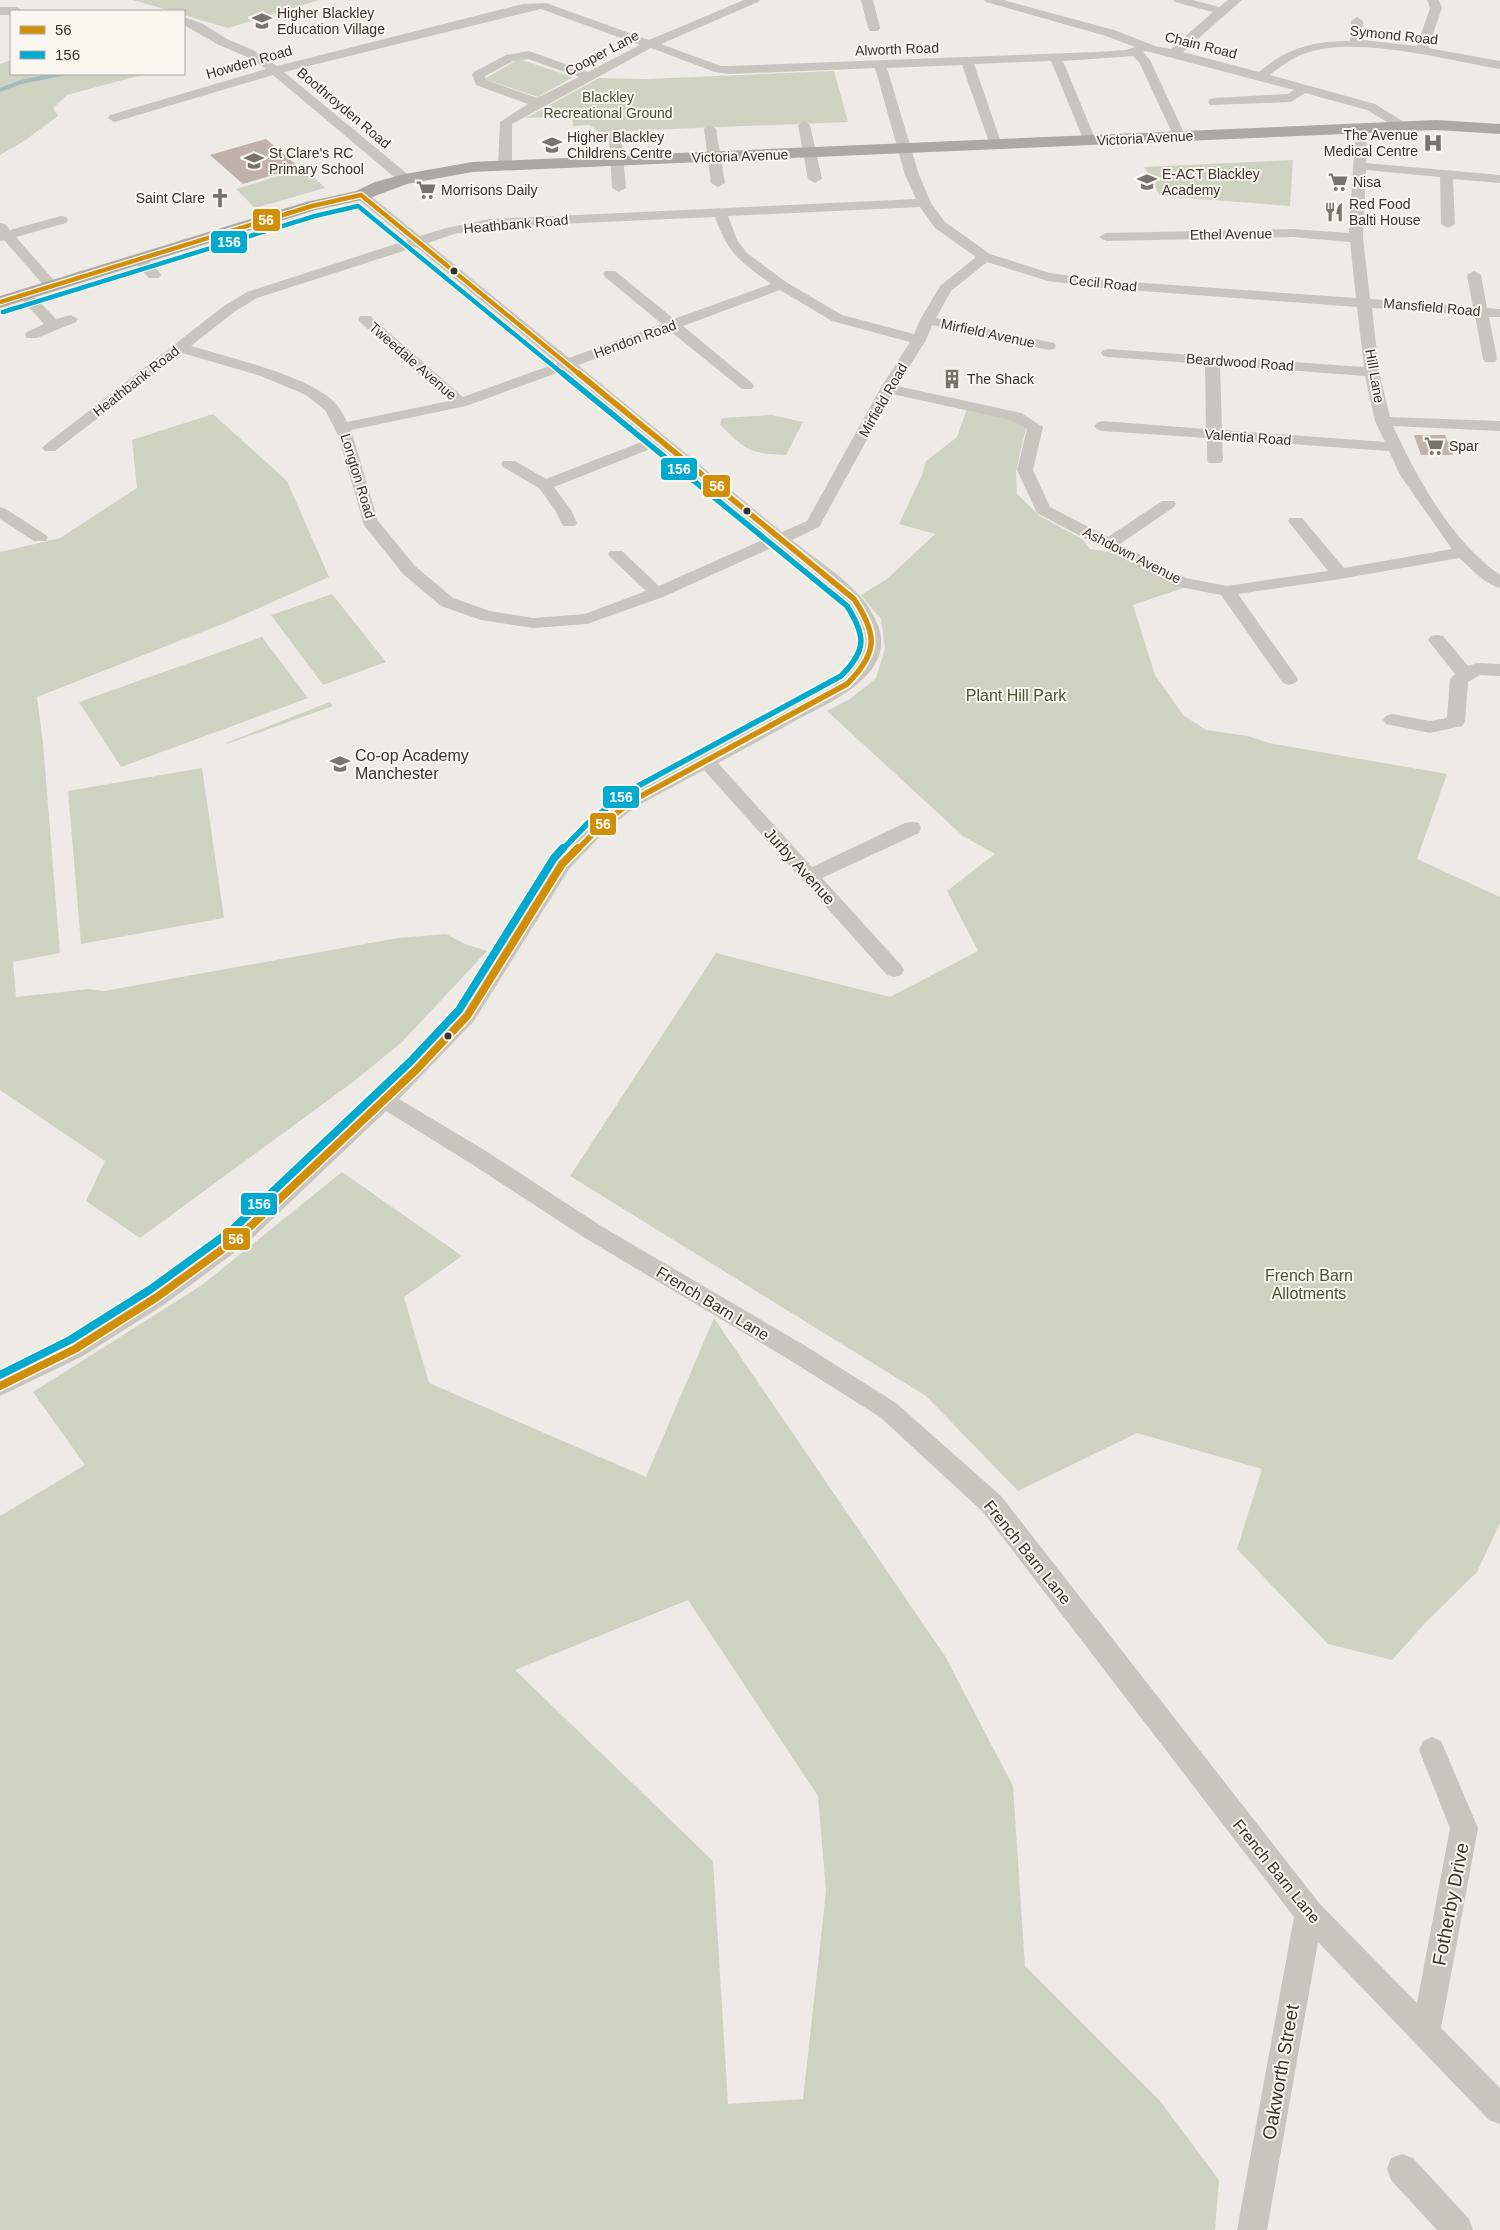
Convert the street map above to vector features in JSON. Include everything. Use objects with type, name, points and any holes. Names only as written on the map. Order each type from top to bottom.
[{"type":"main road","name":"Victoria Avenue","points":[[0,302],[312,206],[361,195],[381,186],[405,179],[460,169],[1402,127],[1472,126],[1500,129]]},
{"type":"street","name":"Cooper Lane","points":[[505,166],[506,122],[652,43],[754,0]]},
{"type":"street","points":[[867,0],[874,28]]},
{"type":"street","name":"Chain Road","points":[[990,0],[1110,33],[1140,50],[1174,53],[1371,107],[1402,127]]},
{"type":"street","points":[[1179,0],[1221,11]]},
{"type":"street","points":[[1174,53],[1236,0]]},
{"type":"street","points":[[1421,51],[1436,8],[1433,0]]},
{"type":"street","name":"Howden Road","points":[[114,118],[275,70],[513,10],[542,5],[652,43]]},
{"type":"street","name":"Boothroyden Road","points":[[185,21],[199,27],[223,42],[249,53],[275,70],[405,179]]},
{"type":"street","points":[[1356,44],[1358,21]]},
{"type":"street","name":"Alworth Road","points":[[652,43],[719,68],[730,70],[1122,55],[1140,50]]},
{"type":"street","name":"Symond Road","points":[[1262,76],[1286,57],[1311,48],[1336,44],[1356,44],[1421,51],[1500,65]]},
{"type":"street","points":[[1140,50],[1180,137]]},
{"type":"street","points":[[538,103],[480,82],[478,75],[510,58],[529,55],[589,76]]},
{"type":"street","points":[[1056,58],[1090,141]]},
{"type":"street","points":[[967,61],[996,145]]},
{"type":"street","name":"Cecil Road","points":[[880,64],[904,149],[924,203],[940,225],[985,257],[1048,277],[1102,284],[1364,302]]},
{"type":"street","points":[[1214,102],[1286,98],[1295,96],[1304,88]]},
{"type":"street","points":[[804,125],[816,180]]},
{"type":"street","points":[[710,129],[718,183]]},
{"type":"street","name":"Hill Lane","points":[[1359,129],[1361,137],[1356,238],[1372,372],[1383,421],[1408,475],[1462,552],[1500,583]]},
{"type":"street","points":[[615,133],[619,188]]},
{"type":"street","points":[[1360,166],[1500,179]]},
{"type":"street","points":[[1446,174],[1448,224]]},
{"type":"street","points":[[0,1386],[83,1344],[157,1297],[238,1238],[384,1100],[467,1016],[562,864],[601,823],[632,801],[847,684],[865,667],[871,653],[874,641],[872,632],[867,616],[858,605],[361,195]]},
{"type":"street","name":"Heathbank Road","points":[[50,448],[229,309],[252,295],[462,228],[490,223],[924,203]]},
{"type":"street","points":[[720,213],[730,240],[742,256],[819,309],[838,318],[919,340]]},
{"type":"street","points":[[2,233],[61,220]]},
{"type":"street","points":[[2,233],[52,286]]},
{"type":"street","name":"Ethel Avenue","points":[[1106,237],[1292,233],[1356,238]]},
{"type":"street","name":"Mirfield Road","points":[[780,540],[813,524],[888,389],[919,340],[927,320],[945,289],[985,257]]},
{"type":"street","points":[[139,260],[154,275]]},
{"type":"street","points":[[610,274],[747,386]]},
{"type":"street","points":[[1474,275],[1490,360]]},
{"type":"street","name":"Hendon Road","points":[[343,427],[461,404],[674,326],[781,284]]},
{"type":"street","points":[[24,294],[53,324]]},
{"type":"street","name":"Mansfield Road","points":[[1364,302],[1500,313]]},
{"type":"street","points":[[32,335],[53,324],[71,318]]},
{"type":"street","name":"Tweedale Avenue","points":[[365,319],[461,404]]},
{"type":"street","name":"Mirfield Avenue","points":[[927,320],[1049,346]]},
{"type":"street","name":"Longton Road","points":[[179,347],[266,372],[311,392],[331,407],[343,427],[370,522],[409,570],[447,602],[487,616],[533,623],[587,619],[656,593],[780,540]]},
{"type":"street","name":"Beardwood Road","points":[[1108,353],[1372,372]]},
{"type":"street","points":[[1212,360],[1215,460]]},
{"type":"street","name":"Ashdown Avenue","points":[[888,389],[1016,416],[1035,428],[1024,470],[1043,510],[1180,582],[1227,591],[1340,574],[1462,552]]},
{"type":"street","points":[[1383,421],[1500,426]]},
{"type":"street","name":"Valentia Road","points":[[1102,426],[1394,448]]},
{"type":"street","points":[[545,485],[660,440]]},
{"type":"street","points":[[509,464],[545,485],[563,510],[569,523]]},
{"type":"street","points":[[1109,544],[1168,504]]},
{"type":"street","points":[[0,512],[40,538]]},
{"type":"street","points":[[1296,521],[1340,574]]},
{"type":"street","points":[[616,554],[656,593]]},
{"type":"street","points":[[1227,591],[1289,679]]},
{"type":"street","points":[[1418,644],[1444,639],[1466,675]]},
{"type":"street","points":[[1392,720],[1430,727],[1456,722],[1459,679],[1477,669],[1500,670]]},
{"type":"street","name":"Jurby Avenue","points":[[706,761],[894,970]]},
{"type":"street","points":[[809,876],[912,828]]},
{"type":"street","name":"French Barn Lane","points":[[384,1100],[478,1157],[594,1232],[796,1352],[888,1410],[992,1504],[1309,1914],[1500,2109]]},
{"type":"street","name":"Fotherby Drive","points":[[1426,2033],[1464,1828],[1432,1750]]},
{"type":"street","name":"Oakworth Street","points":[[1252,2230],[1309,1914]]},
{"type":"street","points":[[1402,2169],[1458,2230]]},
{"type":"green space","points":[[133,0],[319,0],[228,28],[185,15],[185,10],[168,10]]},
{"type":"green space","points":[[519,59],[573,77],[538,97],[484,79]]},
{"type":"green space","points":[[10,60],[10,75],[141,75],[67,95],[53,108],[58,116],[24,141],[0,155],[0,64]]},
{"type":"green space","name":"Blackley Recreational Ground","points":[[834,71],[848,122],[598,132],[590,125],[573,126],[572,116],[526,118],[599,78],[647,79]]},
{"type":"green space","points":[[1293,160],[1290,206],[1160,196],[1144,167]]},
{"type":"green space","points":[[305,168],[325,188],[255,208],[236,189]]},
{"type":"green space","points":[[967,409],[1010,417],[1026,428],[1016,471],[1017,494],[1040,516],[1082,539],[1090,549],[1109,552],[1189,586],[1133,605],[1155,675],[1183,715],[1206,730],[1248,736],[1269,743],[1447,774],[1417,859],[1500,897],[1500,1523],[1477,1572],[1426,1622],[1392,1660],[1328,1644],[1237,1549],[1262,1469],[1137,1433],[1018,1491],[926,1396],[570,1176],[716,953],[890,997],[978,951],[947,891],[995,854],[963,836],[827,711],[850,699],[876,678],[885,649],[881,619],[861,595],[887,579],[935,534],[899,524],[922,475],[926,461],[957,437]]},
{"type":"green space","points":[[213,414],[287,481],[329,577],[225,623],[37,697],[43,743],[60,953],[13,962],[16,997],[88,989],[104,991],[398,938],[446,934],[465,944],[487,951],[402,1042],[353,1082],[140,1238],[86,1201],[105,1161],[0,1090],[0,552],[60,538],[137,488],[132,440]]},
{"type":"green space","points":[[772,415],[803,422],[786,455],[763,453],[749,449],[720,425],[722,418]]},
{"type":"green space","points":[[332,594],[386,662],[323,685],[271,615]]},
{"type":"green space","points":[[262,637],[308,698],[121,767],[79,702]]},
{"type":"green space","points":[[330,702],[333,706],[226,743]]},
{"type":"green space","points":[[202,768],[224,918],[81,944],[68,791]]},
{"type":"green space","points":[[342,1172],[462,1256],[404,1297],[429,1383],[646,1477],[714,1318],[945,1656],[1013,1786],[1025,1966],[1160,2101],[1219,2180],[1215,2230],[0,2230],[0,1516],[85,1465],[33,1392],[202,1285]],"holes":[[[688,1600],[818,1796],[826,1891],[803,2099],[728,2104],[713,1861],[515,1670]]]},
{"type":"building","name":"St Clare's RC Primary School","points":[[266,139],[299,167],[243,184],[210,155]]},
{"type":"building","name":"Spar","points":[[1414,435],[1445,435],[1453,455],[1421,455]]},
{"type":"waterway","points":[[0,90],[21,82],[56,75]]},
{"type":"transit line","name":"56","points":[[0,302],[312,206],[361,195],[854,599],[868,623],[872,644],[866,663],[847,684],[632,801],[604,823],[562,864],[467,1016],[417,1069],[238,1238],[157,1297],[75,1349],[0,1386]]},
{"type":"transit line","name":"156","points":[[0,1375],[70,1340],[151,1289],[232,1230],[410,1062],[459,1010],[554,858],[588,823],[627,792],[841,676],[857,659],[862,642],[854,616],[847,606],[358,206],[315,216],[3,312]]},
{"type":"place","name":"Higher Blackley Education Village","points":[[262,21]]},
{"type":"place","name":"The Avenue Medical Centre","points":[[1433,143]]},
{"type":"place","name":"Higher Blackley Childrens Centre","points":[[552,145]]},
{"type":"place","name":"St Clare's RC Primary School","points":[[254,161]]},
{"type":"place","name":"E-ACT Blackley Academy","points":[[1147,182]]},
{"type":"place","name":"Nisa","points":[[1338,182]]},
{"type":"place","name":"Morrisons Daily","points":[[426,190]]},
{"type":"place","name":"Saint Clare","points":[[220,198]]},
{"type":"place","name":"Red Food Balti House","points":[[1334,212]]},
{"type":"place","name":"The Shack","points":[[952,379]]},
{"type":"place","name":"Spar","points":[[1434,446]]},
{"type":"place","name":"Co-op Academy Manchester","points":[[340,764]]},
{"type":"park label","name":"Plant Hill Park","points":[[1016,695]]},
{"type":"park label","name":"French Barn Allotments","points":[[1309,1284]]}]
